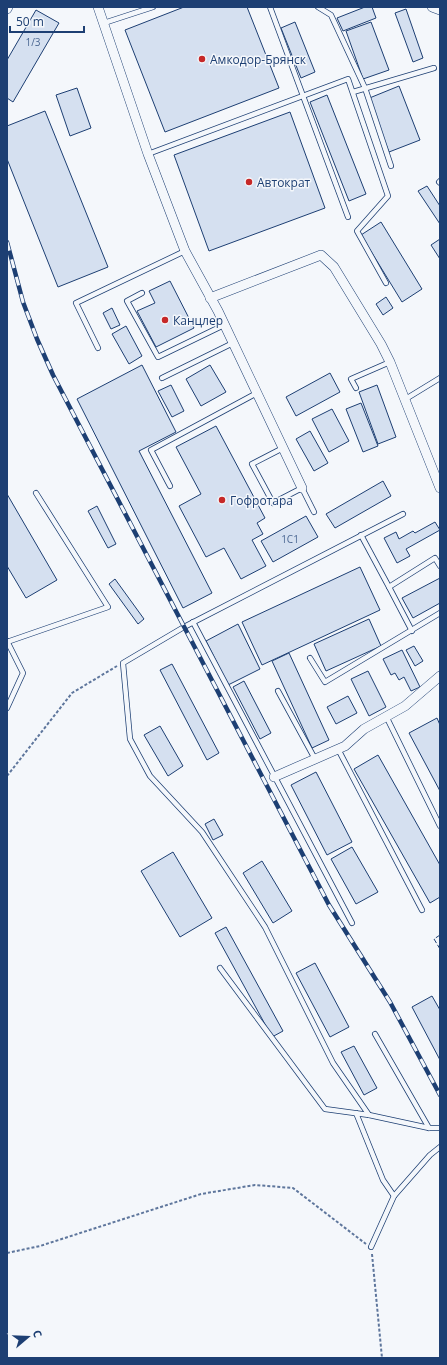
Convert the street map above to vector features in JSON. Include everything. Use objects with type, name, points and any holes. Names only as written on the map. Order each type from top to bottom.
[{"type":"street","points":[[98,7],[148,154],[185,251],[233,343],[302,488]]},
{"type":"street","points":[[432,7],[440,10]]},
{"type":"street","points":[[210,298],[321,255],[334,267],[381,344],[390,362],[440,488]]},
{"type":"street","points":[[274,777],[345,746],[364,729],[405,706],[440,676]]},
{"type":"lane","points":[[104,23],[150,7]]},
{"type":"lane","points":[[270,7],[348,217]]},
{"type":"lane","points":[[318,7],[331,15],[365,88],[391,166]]},
{"type":"lane","points":[[352,92],[434,68]]},
{"type":"lane","points":[[148,154],[348,78],[388,196],[357,231],[386,283]]},
{"type":"lane","points":[[98,348],[76,303],[185,251]]},
{"type":"lane","points":[[142,293],[127,301],[158,358],[224,325]]},
{"type":"lane","points":[[162,378],[233,343]]},
{"type":"lane","points":[[356,388],[351,379],[390,362]]},
{"type":"lane","points":[[404,400],[440,378]]},
{"type":"lane","points":[[170,486],[151,450],[257,393]]},
{"type":"lane","points":[[283,448],[252,464],[273,503],[302,488],[314,512]]},
{"type":"lane","points":[[7,708],[23,673],[7,642],[108,607],[36,493]]},
{"type":"lane","points":[[369,1115],[333,1063],[265,927],[202,832],[150,776],[130,739],[123,663],[193,622],[403,514]]},
{"type":"lane","points":[[361,535],[412,631]]},
{"type":"lane","points":[[389,587],[434,558],[440,566]]},
{"type":"lane","points":[[310,658],[325,682],[440,613]]},
{"type":"lane","points":[[193,622],[352,923]]},
{"type":"lane","points":[[278,691],[314,759]]},
{"type":"lane","points":[[386,716],[440,826]]},
{"type":"lane","points":[[338,749],[422,910]]},
{"type":"lane","points":[[220,968],[325,1109],[369,1115],[429,1128],[440,1128]]},
{"type":"lane","points":[[375,1034],[429,1128]]},
{"type":"lane","points":[[356,1113],[383,1180],[394,1196]]},
{"type":"lane","points":[[371,1247],[394,1196],[430,1155],[440,1147]]},
{"type":"path","points":[[7,776],[72,693],[123,663]]},
{"type":"path","points":[[7,1253],[40,1246],[201,1194],[255,1185],[293,1188],[371,1247],[382,1358]]},
{"type":"building","name":"Амкодор-Брянск","points":[[184,7],[247,7],[279,88],[165,132],[125,30]]},
{"type":"building","points":[[365,7],[372,7],[376,18],[343,31],[337,18]]},
{"type":"building","points":[[406,9],[423,58],[413,62],[395,13]]},
{"type":"building","points":[[36,10],[59,23],[13,102],[7,98],[7,60]]},
{"type":"building","points":[[295,22],[315,72],[301,78],[281,28]]},
{"type":"building","points":[[371,22],[389,70],[363,79],[346,31]]},
{"type":"building","points":[[399,86],[420,140],[389,152],[367,99]]},
{"type":"building","points":[[77,88],[91,128],[70,136],[56,95]]},
{"type":"building","points":[[327,95],[366,194],[349,201],[310,102]]},
{"type":"building","points":[[45,111],[108,267],[58,287],[7,159],[7,126]]},
{"type":"building","name":"Автократ","points":[[290,112],[325,208],[209,251],[174,155]]},
{"type":"building","points":[[427,186],[440,206],[440,224],[418,191]]},
{"type":"building","points":[[381,222],[422,289],[402,302],[361,235]]},
{"type":"building","points":[[440,239],[440,259],[431,245]]},
{"type":"building","name":"Канцлер","points":[[170,281],[194,328],[156,347],[137,311],[155,303],[149,291]]},
{"type":"building","points":[[386,297],[393,308],[383,315],[376,304]]},
{"type":"building","points":[[112,308],[120,325],[111,329],[103,313]]},
{"type":"building","points":[[126,326],[142,356],[129,364],[112,334]]},
{"type":"building","points":[[142,365],[176,432],[139,451],[212,593],[183,608],[77,399]]},
{"type":"building","points":[[210,365],[226,392],[201,406],[186,379]]},
{"type":"building","points":[[330,373],[340,392],[296,416],[286,397]]},
{"type":"building","points":[[171,385],[184,411],[172,417],[158,391]]},
{"type":"building","points":[[377,385],[396,437],[378,444],[359,392]]},
{"type":"building","points":[[361,403],[378,446],[363,452],[346,409]]},
{"type":"building","points":[[332,409],[349,441],[329,452],[312,419]]},
{"type":"building","name":"Гофротара","points":[[216,426],[265,518],[257,523],[263,534],[252,540],[266,566],[241,579],[224,548],[206,557],[179,506],[201,494],[176,447]]},
{"type":"building","points":[[310,431],[328,463],[314,471],[296,439]]},
{"type":"building","points":[[383,481],[391,496],[335,528],[326,514]]},
{"type":"building","points":[[7,494],[57,580],[26,598],[7,566]]},
{"type":"building","points":[[97,506],[116,544],[108,548],[88,511]]},
{"type":"building","points":[[306,516],[318,537],[273,562],[261,541]]},
{"type":"building","points":[[435,522],[440,530],[406,549],[410,556],[397,563],[384,538],[396,532],[399,539],[413,531],[415,533]]},
{"type":"building","points":[[360,567],[380,610],[262,665],[242,622]]},
{"type":"building","points":[[440,578],[440,603],[413,618],[402,598]]},
{"type":"building","points":[[115,579],[144,619],[138,624],[109,584]]},
{"type":"building","points":[[369,619],[381,646],[326,671],[314,644]]},
{"type":"building","points":[[238,624],[260,669],[228,685],[206,641]]},
{"type":"building","points":[[414,646],[423,661],[415,666],[406,650]]},
{"type":"building","points":[[402,650],[420,687],[411,691],[404,677],[399,680],[395,673],[391,675],[383,659]]},
{"type":"building","points":[[289,653],[329,740],[312,748],[272,661]]},
{"type":"building","points":[[172,664],[219,753],[207,760],[160,670]]},
{"type":"building","points":[[368,671],[386,707],[369,716],[351,679]]},
{"type":"building","points":[[244,681],[271,733],[260,739],[233,687]]},
{"type":"building","points":[[348,696],[357,713],[336,724],[327,707]]},
{"type":"building","points":[[437,718],[440,725],[440,791],[409,733]]},
{"type":"building","points":[[160,726],[183,766],[168,776],[144,735]]},
{"type":"building","points":[[378,755],[440,865],[440,897],[430,903],[354,769]]},
{"type":"building","points":[[316,772],[352,842],[327,855],[291,785]]},
{"type":"building","points":[[214,819],[223,835],[213,840],[205,824]]},
{"type":"building","points":[[352,847],[378,892],[356,904],[331,859]]},
{"type":"building","points":[[173,852],[212,918],[180,937],[141,871]]},
{"type":"building","points":[[262,861],[292,911],[273,923],[243,873]]},
{"type":"building","points":[[226,927],[283,1031],[272,1037],[215,933]]},
{"type":"building","points":[[315,963],[349,1027],[330,1037],[296,973]]},
{"type":"building","points":[[432,996],[440,1010],[440,1060],[412,1007]]},
{"type":"building","points":[[354,1046],[377,1088],[364,1095],[341,1052]]},
{"type":"railway","points":[[7,242],[23,302],[53,375],[329,905],[390,1002],[440,1095]]},
{"type":"fence","points":[[440,935],[434,939],[440,949]]},
{"type":"place","name":"Амкодор-Брянск","points":[[202,59]]},
{"type":"place","name":"Автократ","points":[[249,182]]},
{"type":"place","name":"Канцлер","points":[[165,320]]},
{"type":"place","name":"Гофротара","points":[[222,500]]}]
